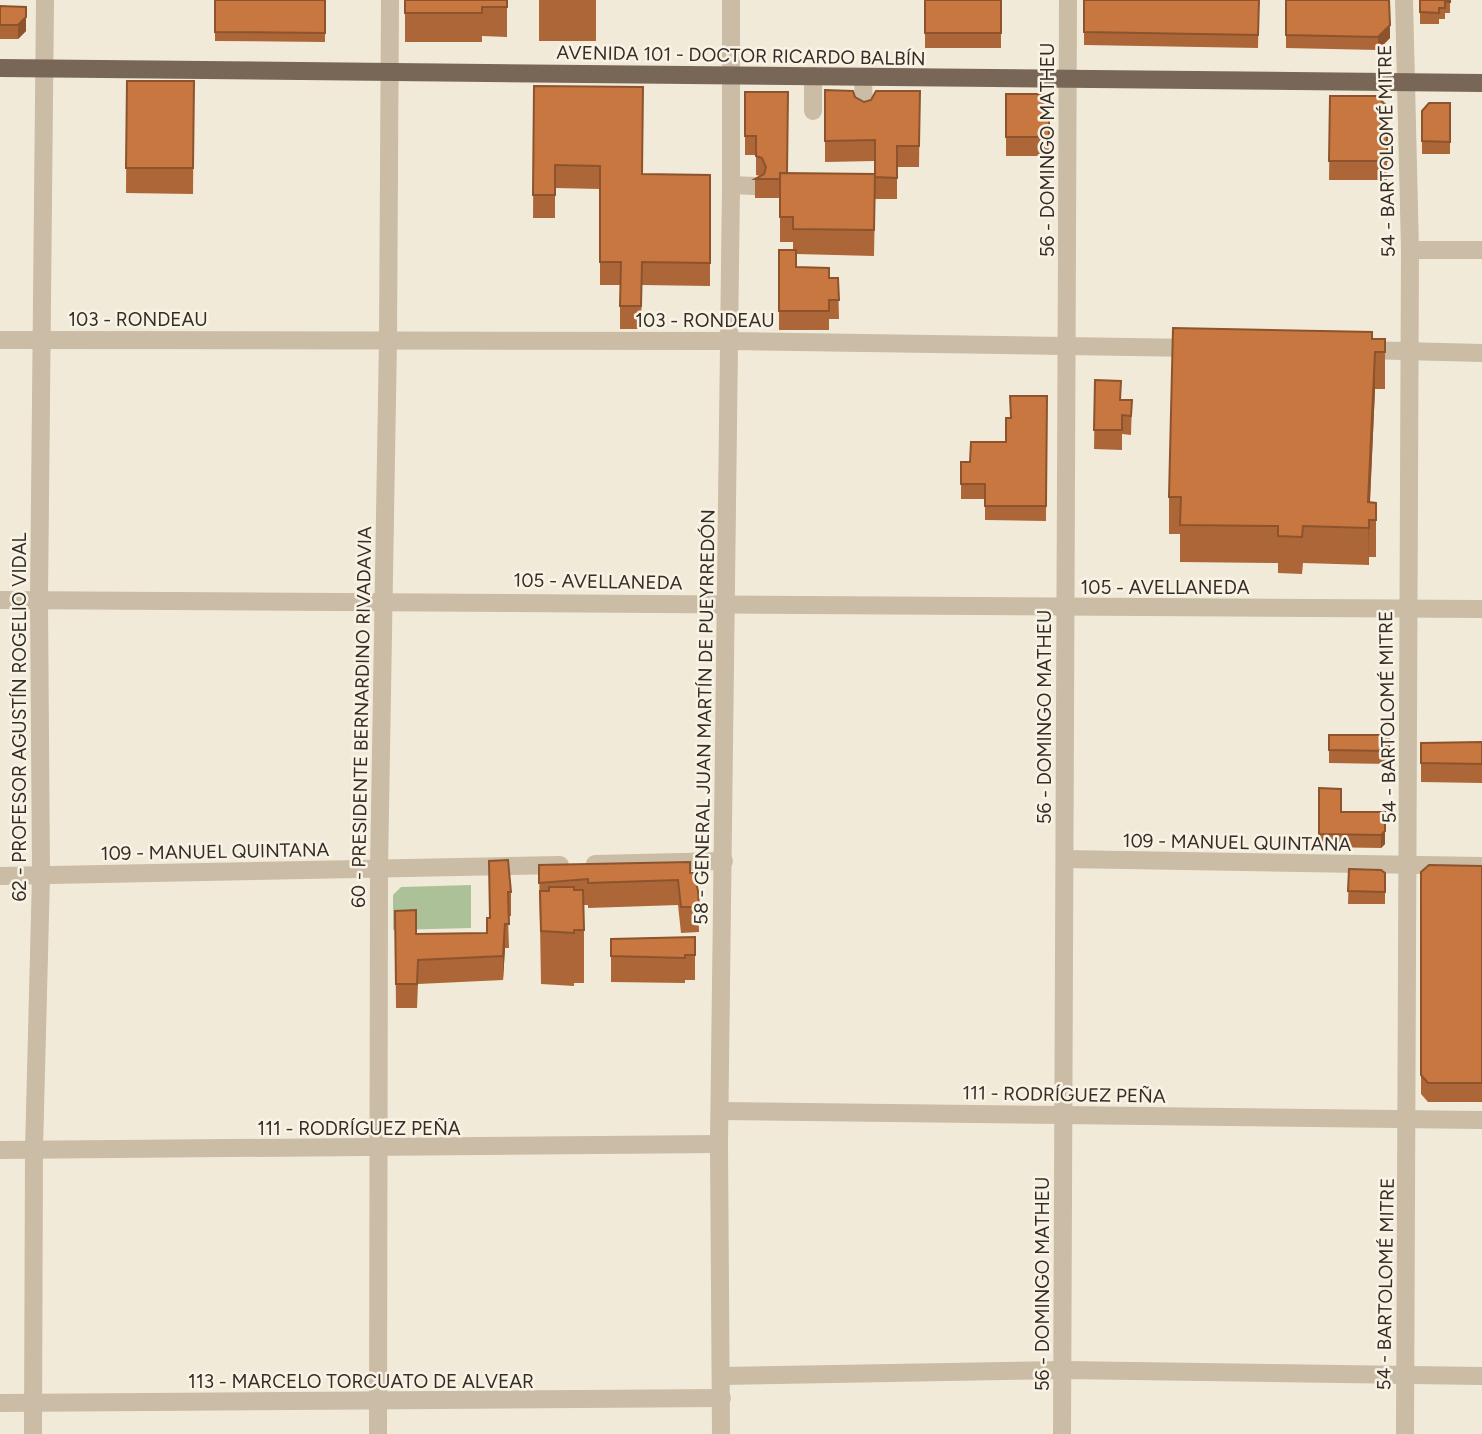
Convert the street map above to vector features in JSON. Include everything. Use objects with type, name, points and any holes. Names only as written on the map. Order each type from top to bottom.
[{"type":"main road","name":"AVENIDA 101 - DOCTOR RICARDO BALBÍN","points":[[0,68],[1482,83]]},
{"type":"street","name":"62 - PROFESOR AGUSTÍN ROGELIO VIDAL","points":[[33,1434],[34,1150],[41,876],[39,600],[45,0]]},
{"type":"street","name":"60 - PRESIDENTE BERNARDINO RIVADAVIA","points":[[378,1434],[379,869],[388,340],[390,0]]},
{"type":"street","name":"58 - GENERAL JUAN MARTÍN DE PUEYRREDÓN","points":[[721,1434],[719,1144],[730,341],[731,0]]},
{"type":"street","name":"56 - DOMINGO MATHEU","points":[[1062,1434],[1068,0]]},
{"type":"street","name":"54 - BARTOLOMÉ MITRE","points":[[1404,0],[1409,250],[1405,1434]]},
{"type":"street","points":[[813,76],[813,111]]},
{"type":"street","points":[[863,77],[864,112]]},
{"type":"street","points":[[731,186],[755,186]]},
{"type":"street","points":[[1409,250],[1482,250]]},
{"type":"street","name":"103 - RONDEAU","points":[[0,340],[730,341],[1218,349]]},
{"type":"street","points":[[1341,350],[1482,353]]},
{"type":"street","name":"105 - AVELLANEDA","points":[[0,600],[383,600],[1482,610]]},
{"type":"street","name":"109 - MANUEL QUINTANA","points":[[1065,859],[1482,866]]},
{"type":"street","name":"109 - MANUEL QUINTANA","points":[[0,876],[724,861]]},
{"type":"street","name":"111 - RODRÍGUEZ PEÑA","points":[[720,1111],[1482,1120]]},
{"type":"street","name":"111 - RODRÍGUEZ PEÑA","points":[[0,1150],[378,1149],[719,1144]]},
{"type":"street","points":[[720,1376],[1063,1370],[1482,1376]]},
{"type":"street","name":"113 - MARCELO TORCUATO DE ALVEAR","points":[[0,1403],[379,1403],[722,1398]]},
{"type":"green space","points":[[471,885],[471,928],[393,930],[393,895],[401,887]]},
{"type":"building","points":[[215,0],[325,0],[325,33],[215,32]]},
{"type":"building","points":[[405,0],[507,0],[507,7],[482,7],[482,13],[405,13]]},
{"type":"building","points":[[925,0],[1001,0],[1001,33],[925,33]]},
{"type":"building","points":[[1084,0],[1259,0],[1258,35],[1084,32]]},
{"type":"building","points":[[1286,0],[1389,0],[1390,25],[1378,37],[1286,35]]},
{"type":"building","points":[[1420,0],[1450,2],[1445,2],[1445,8],[1439,8],[1439,13],[1420,12]]},
{"type":"building","points":[[0,6],[26,7],[26,17],[18,25],[0,25]]},
{"type":"building","points":[[127,81],[194,81],[193,168],[126,168]]},
{"type":"building","points":[[534,86],[643,87],[642,174],[710,175],[710,263],[642,262],[641,306],[620,306],[621,262],[600,262],[600,166],[555,165],[555,195],[533,195]]},
{"type":"building","points":[[825,90],[853,91],[855,97],[864,102],[871,100],[876,91],[920,91],[919,146],[897,146],[897,178],[875,177],[875,140],[825,141]]},
{"type":"building","points":[[745,92],[788,92],[787,173],[780,173],[780,179],[755,179],[764,174],[766,167],[762,158],[756,156],[756,136],[745,136]]},
{"type":"building","points":[[1006,94],[1049,94],[1049,137],[1006,137]]},
{"type":"building","points":[[1330,96],[1376,96],[1387,106],[1387,161],[1329,161]]},
{"type":"building","points":[[1429,103],[1450,103],[1450,142],[1422,141],[1422,111]]},
{"type":"building","points":[[780,173],[875,174],[874,230],[793,229],[793,217],[780,217]]},
{"type":"building","points":[[779,250],[796,250],[796,267],[829,268],[829,278],[838,278],[839,300],[829,300],[829,311],[779,311]]},
{"type":"building","points":[[1173,328],[1372,332],[1372,339],[1385,339],[1385,352],[1375,352],[1368,502],[1376,503],[1376,520],[1369,520],[1369,528],[1303,526],[1302,537],[1278,536],[1278,526],[1180,525],[1181,497],[1169,497]]},
{"type":"building","points":[[1095,380],[1121,381],[1120,400],[1132,400],[1131,416],[1122,415],[1122,430],[1094,430]]},
{"type":"building","points":[[1010,396],[1047,396],[1046,506],[985,506],[985,484],[961,484],[961,462],[970,462],[971,442],[1006,442],[1006,418],[1011,418]]},
{"type":"building","points":[[1329,735],[1389,735],[1389,751],[1329,750]]},
{"type":"building","points":[[1482,742],[1482,764],[1421,763],[1421,743]]},
{"type":"building","points":[[1319,788],[1341,789],[1341,812],[1385,812],[1385,831],[1381,835],[1319,834]]},
{"type":"building","points":[[508,860],[511,892],[508,892],[509,924],[505,924],[503,956],[418,960],[417,984],[396,984],[395,911],[416,910],[416,934],[487,933],[487,918],[490,918],[489,861]]},
{"type":"building","points":[[690,862],[690,873],[694,873],[698,891],[699,907],[681,907],[678,880],[588,883],[588,879],[539,883],[539,865]]},
{"type":"building","points":[[1429,865],[1482,866],[1482,1083],[1428,1083],[1421,1075],[1421,872]]},
{"type":"building","points":[[1349,869],[1381,870],[1385,873],[1385,892],[1348,891]]},
{"type":"building","points":[[549,887],[574,887],[574,890],[583,890],[584,930],[574,930],[574,933],[541,931],[540,891],[549,891]]},
{"type":"building","points":[[695,937],[695,955],[685,955],[685,958],[611,956],[611,939]]}]
